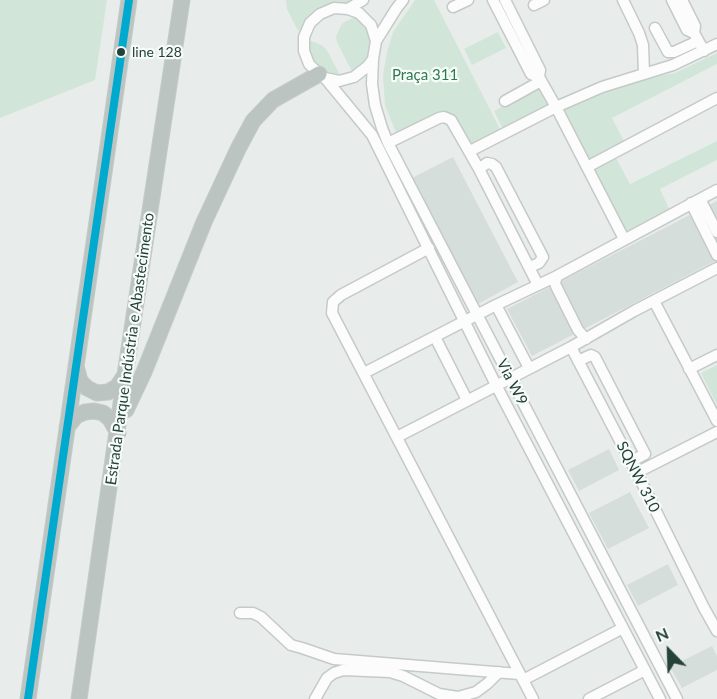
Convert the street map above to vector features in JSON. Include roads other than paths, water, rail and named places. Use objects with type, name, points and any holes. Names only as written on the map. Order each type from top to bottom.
[{"type":"highway","points":[[28,699],[129,0]]},
{"type":"highway","name":"Estrada Parque Indústria e Abastecimento","points":[[79,699],[182,0]]},
{"type":"highway","points":[[68,427],[76,416],[94,411],[103,413],[118,429],[144,372],[204,222],[253,121],[273,100],[322,76]]},
{"type":"highway","points":[[76,366],[80,381],[97,393],[108,392],[117,387],[126,375]]},
{"type":"street","points":[[348,9],[363,0]]},
{"type":"street","points":[[376,41],[373,30],[359,13],[334,8],[320,14],[310,23],[304,36],[304,51],[309,64],[322,76],[339,81],[362,73],[373,59],[376,41],[403,0]]},
{"type":"street","points":[[453,7],[468,0]]},
{"type":"street","points":[[493,0],[531,74],[540,79]]},
{"type":"street","points":[[505,0],[540,70],[540,79],[624,239]]},
{"type":"street","points":[[534,5],[544,0]]},
{"type":"street","points":[[623,0],[643,45],[644,74]]},
{"type":"street","points":[[672,0],[687,30],[696,37],[704,51]]},
{"type":"street","points":[[681,0],[695,26],[696,37]]},
{"type":"street","points":[[655,28],[669,52],[674,52],[696,37]]},
{"type":"street","points":[[470,151],[602,87],[673,65],[717,44]]},
{"type":"street","name":"Via W9","points":[[373,59],[372,84],[375,105],[388,143],[677,699]]},
{"type":"street","name":"Via W9","points":[[322,76],[372,135],[496,385],[660,699]]},
{"type":"street","points":[[505,101],[540,79]]},
{"type":"street","points":[[587,167],[717,98]]},
{"type":"street","points":[[388,143],[439,118],[444,117],[451,120],[470,151],[540,284]]},
{"type":"street","points":[[479,168],[487,163],[496,167],[543,256],[539,263],[530,267]]},
{"type":"street","points":[[364,373],[557,276],[717,190]]},
{"type":"street","points":[[696,201],[717,232]]},
{"type":"street","points":[[696,201],[717,255]]},
{"type":"street","points":[[429,248],[341,295],[333,302],[332,313],[533,699]]},
{"type":"street","points":[[397,437],[578,344],[717,268]]},
{"type":"street","points":[[557,276],[556,286],[578,330],[578,344]]},
{"type":"street","points":[[540,284],[548,285],[578,344]]},
{"type":"street","points":[[654,301],[717,421]]},
{"type":"street","points":[[496,305],[530,368]]},
{"type":"street","points":[[435,337],[467,400]]},
{"type":"street","name":"SQNW 310","points":[[578,344],[578,361],[717,631]]},
{"type":"street","points":[[578,361],[594,355],[600,366],[645,454],[630,462]]},
{"type":"street","points":[[689,369],[717,355]]},
{"type":"street","points":[[636,473],[717,432]]},
{"type":"street","points":[[240,613],[253,613],[261,617],[291,645],[334,659],[499,672],[521,677],[623,628]]},
{"type":"street","points":[[315,699],[327,678],[343,670],[390,672],[402,675],[439,694],[458,697],[476,692],[488,684],[499,672]]},
{"type":"street","points":[[589,699],[645,670]]},
{"type":"place","name":"line 128","points":[[121,52]]},
{"type":"park label","name":"Praça 311","points":[[425,75]]}]
